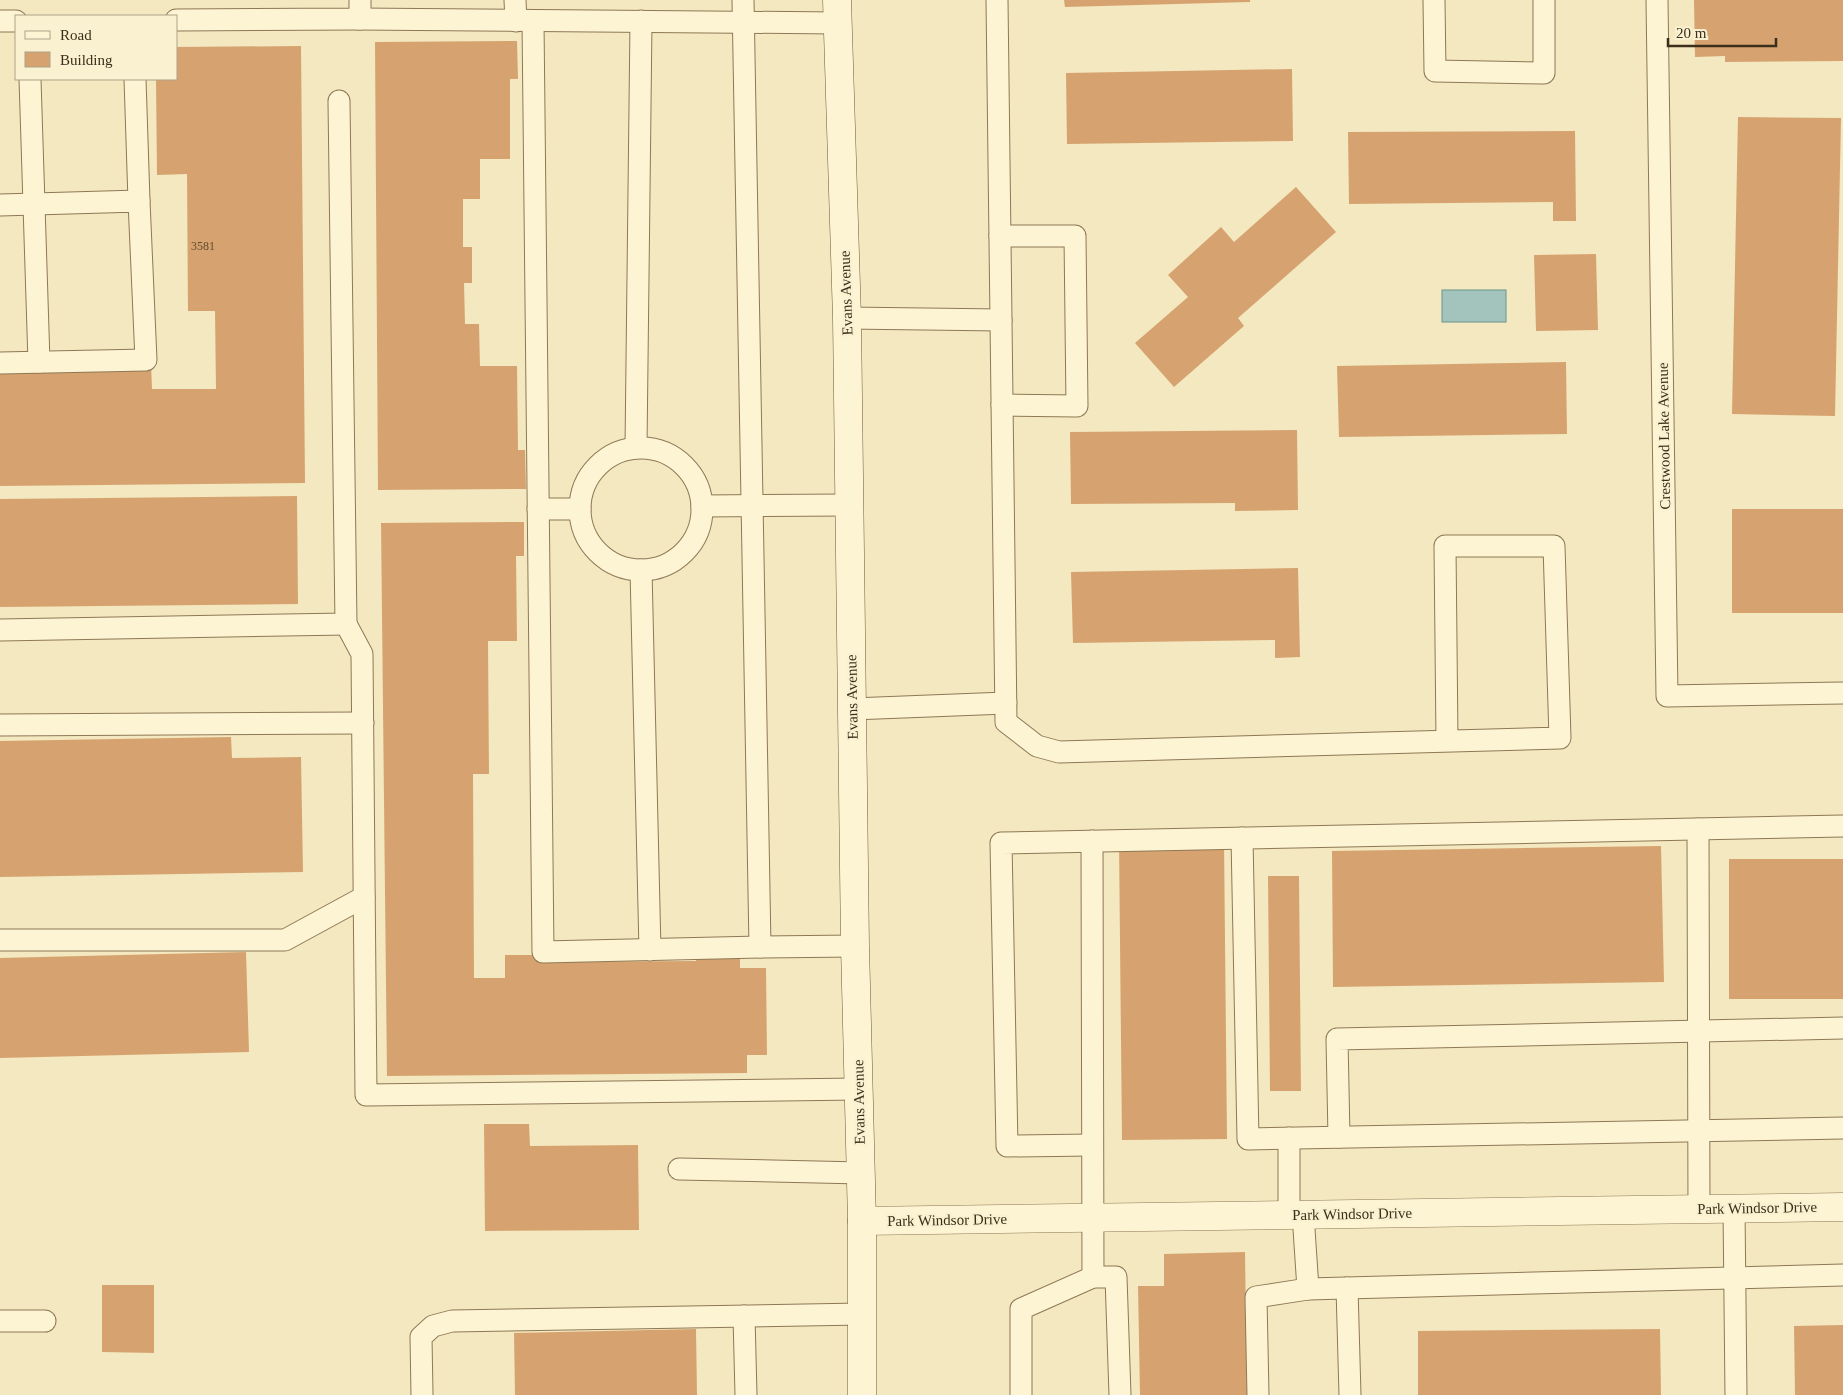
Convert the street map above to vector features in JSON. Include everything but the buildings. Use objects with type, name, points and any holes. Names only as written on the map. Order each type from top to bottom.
[{"type":"street","name":"Evans Avenue","points":[[837,11],[847,318],[855,946],[862,1221],[862,1395]]},
{"type":"street","name":"Park Windsor Drive","points":[[862,1221],[1843,1207]]},
{"type":"lane","points":[[743,0],[760,948]]},
{"type":"lane","points":[[997,0],[1006,722],[1037,746],[1059,752],[1560,738],[1554,546],[1445,546],[1447,741]]},
{"type":"lane","points":[[1434,0],[1435,71],[1544,73],[1544,0]]},
{"type":"lane","name":"Crestwood Lake Avenue","points":[[1657,0],[1667,696],[1843,693]]},
{"type":"lane","points":[[178,20],[359,10],[522,14],[640,21],[743,21],[837,11]]},
{"type":"lane","points":[[522,14],[538,509],[543,952],[855,946]]},
{"type":"lane","points":[[0,21],[15,21]]},
{"type":"lane","points":[[636,448],[640,21]]},
{"type":"lane","points":[[30,80],[39,362]]},
{"type":"lane","points":[[0,363],[146,360],[136,80]]},
{"type":"lane","points":[[339,101],[346,624],[362,654],[366,1095],[858,1089]]},
{"type":"lane","points":[[0,204],[140,201]]},
{"type":"lane","points":[[1000,236],[1075,236],[1077,406],[1002,405]]},
{"type":"lane","points":[[847,318],[1001,320]]},
{"type":"lane","points":[[636,448],[656,450],[674,457],[689,470],[698,487],[702,506],[700,526],[691,544],[678,558],[660,567],[640,570],[621,567],[602,557],[589,541],[581,522],[580,501],[586,481],[598,464],[616,453],[636,448]]},
{"type":"lane","points":[[702,506],[849,505]]},
{"type":"lane","points":[[538,509],[580,508]]},
{"type":"lane","points":[[640,570],[650,950]]},
{"type":"lane","points":[[0,630],[346,624]]},
{"type":"lane","points":[[852,709],[1006,703]]},
{"type":"lane","points":[[0,725],[363,723]]},
{"type":"lane","points":[[1092,1145],[1007,1146],[1001,843],[1843,826]]},
{"type":"lane","points":[[1698,829],[1699,1209]]},
{"type":"lane","points":[[1242,838],[1248,1139],[1843,1128]]},
{"type":"lane","points":[[1092,841],[1093,1277]]},
{"type":"lane","points":[[0,940],[285,940],[364,897]]},
{"type":"lane","points":[[1339,1137],[1337,1039],[1843,1028]]},
{"type":"lane","points":[[1289,1138],[1296,1215],[1308,1289]]},
{"type":"lane","points":[[679,1169],[861,1173]]},
{"type":"lane","points":[[1734,1208],[1736,1395]]},
{"type":"lane","points":[[1258,1395],[1256,1297],[1308,1289],[1843,1275]]},
{"type":"lane","points":[[1021,1395],[1021,1309],[1093,1277],[1116,1277],[1120,1395]]},
{"type":"lane","points":[[1347,1288],[1350,1395]]},
{"type":"lane","points":[[422,1395],[420,1337],[433,1326],[452,1321],[862,1314]]},
{"type":"lane","points":[[744,1316],[746,1395]]},
{"type":"lane","points":[[0,1321],[45,1321]]},
{"type":"water","points":[[1442,290],[1506,290],[1506,322],[1442,322]]}]
